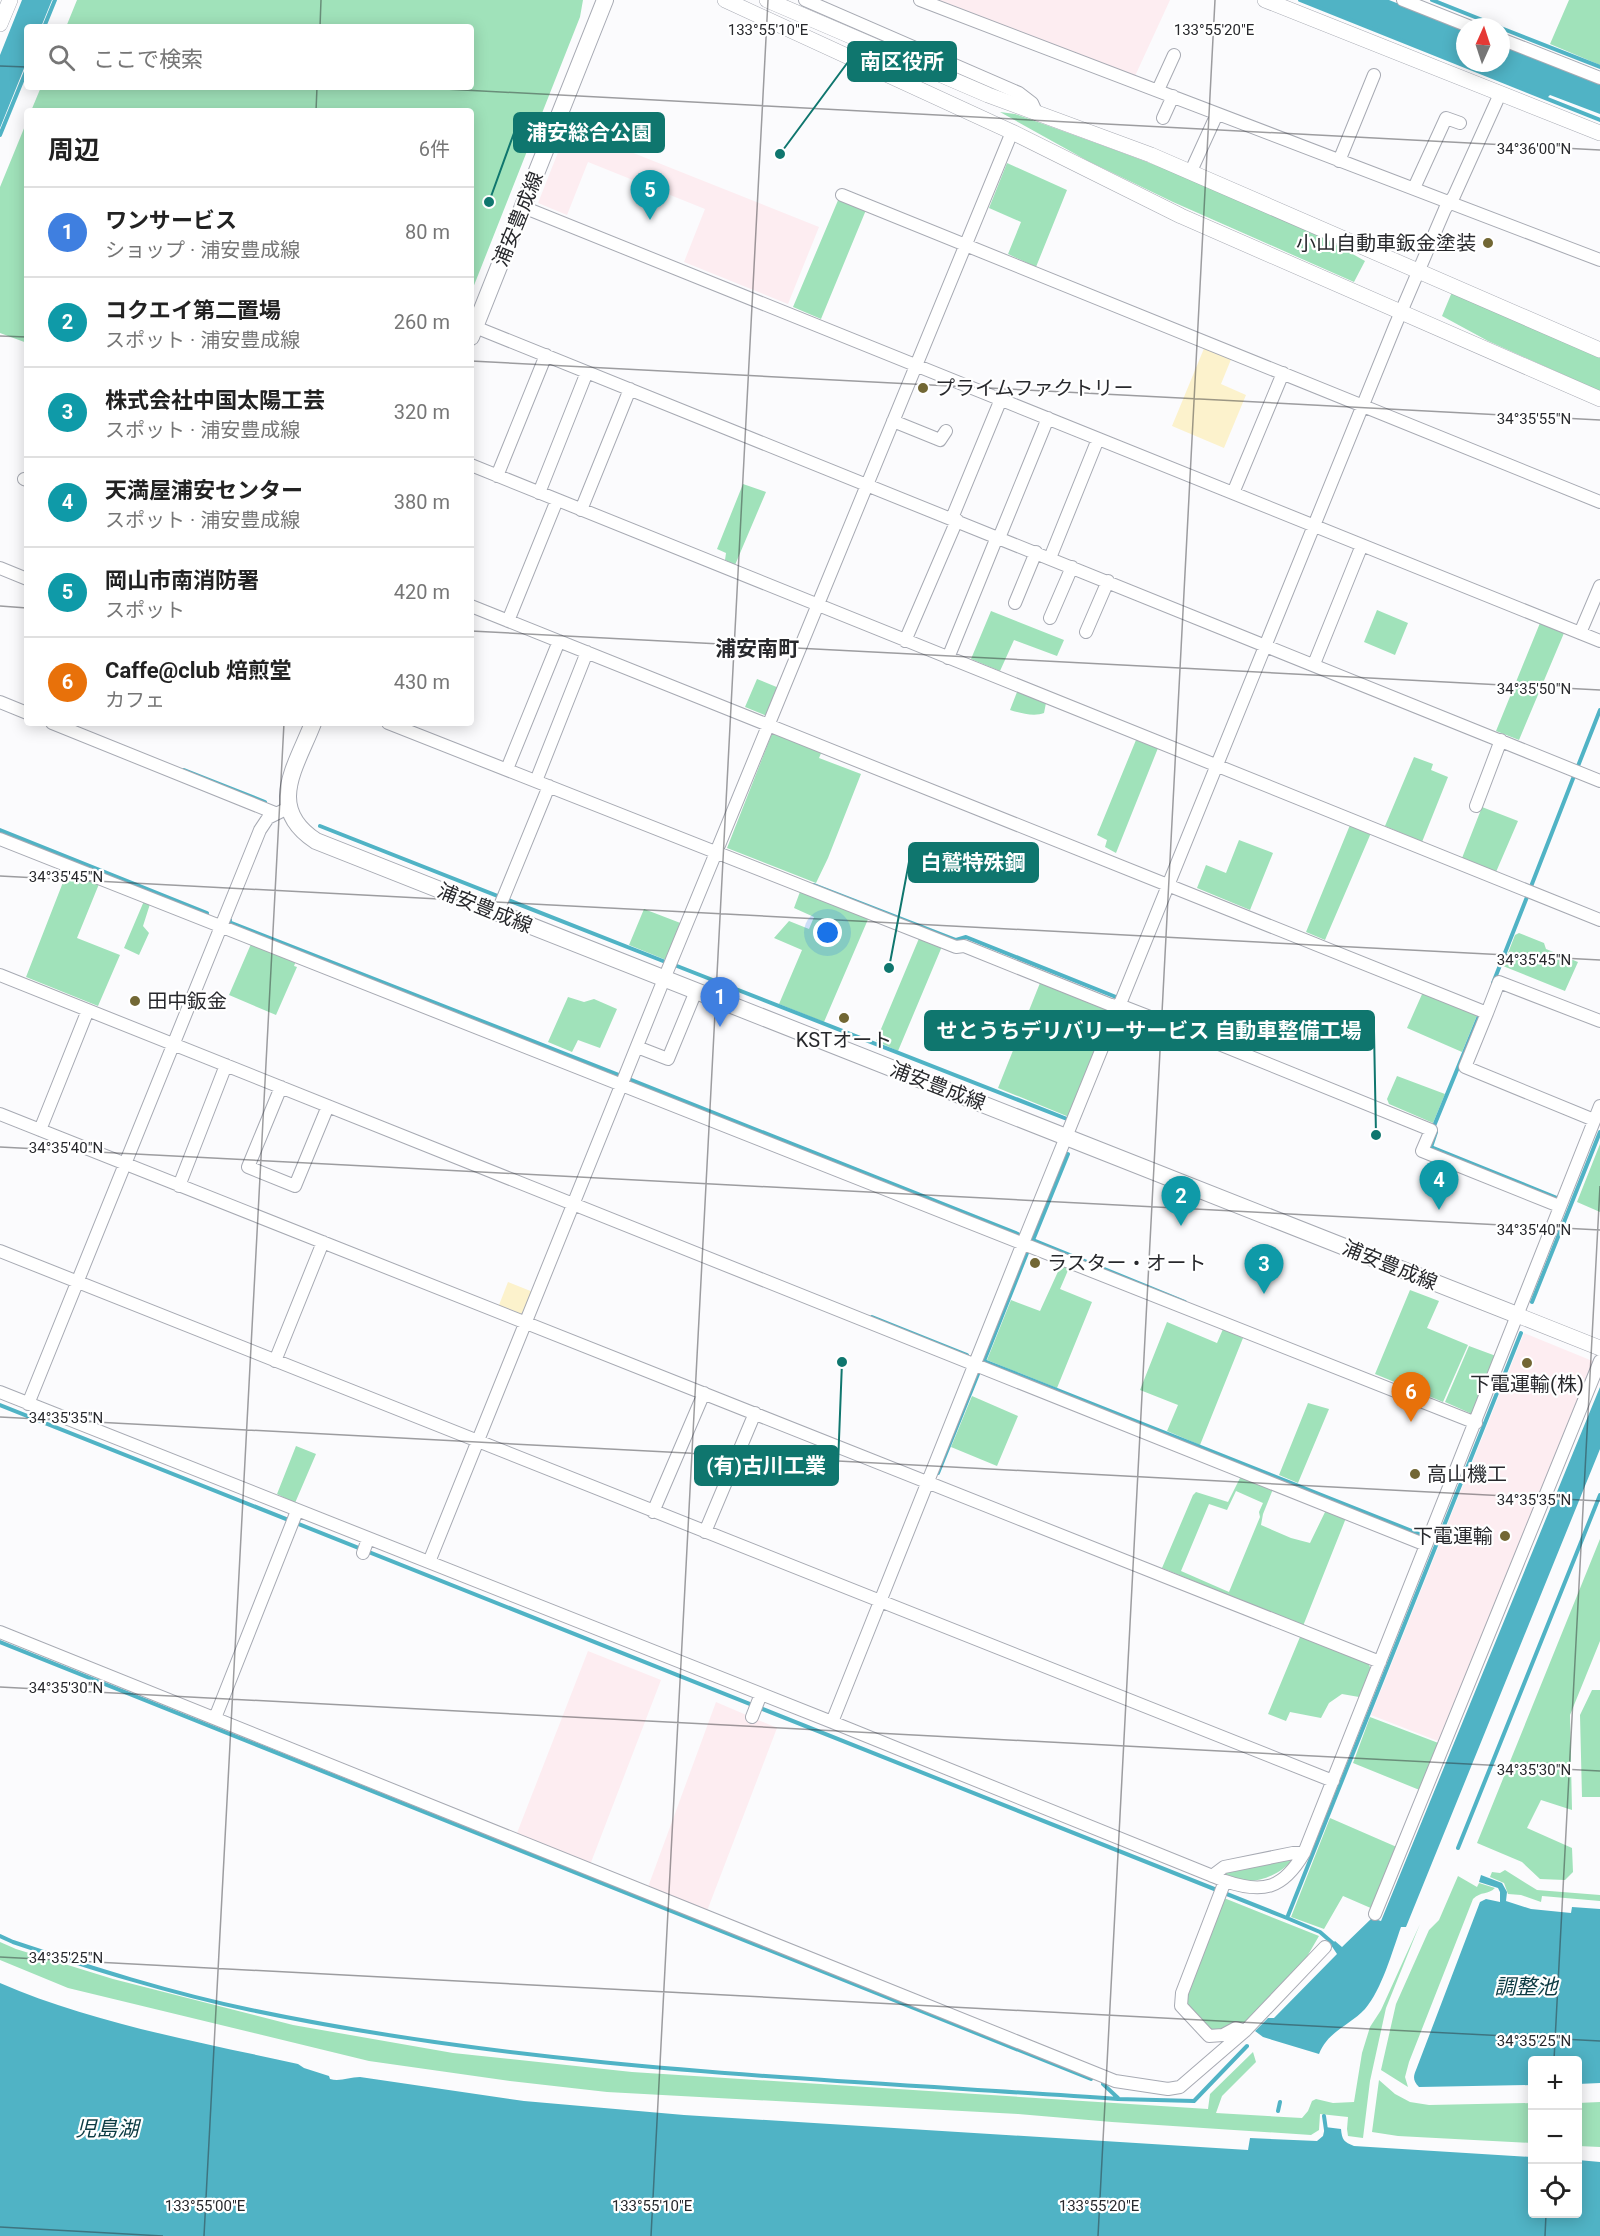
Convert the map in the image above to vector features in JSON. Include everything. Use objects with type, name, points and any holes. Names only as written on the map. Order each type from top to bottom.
[{"type":"main road","name":"浦安豊成線","points":[[474,330],[605,0]]},
{"type":"main road","points":[[282,811],[288,786],[313,726]]},
{"type":"main road","name":"浦安豊成線","points":[[282,811],[302,832],[316,841],[501,903],[696,992],[1517,1315]]},
{"type":"street","points":[[0,24],[10,0]]},
{"type":"street","points":[[724,0],[1012,132],[1181,216],[1600,399]]},
{"type":"street","points":[[767,0],[880,50],[1037,114],[1191,171],[1600,350]]},
{"type":"street","points":[[805,0],[1019,93],[1032,103],[1037,114]]},
{"type":"street","points":[[920,0],[1600,260]]},
{"type":"street","points":[[1265,0],[1600,133]]},
{"type":"street","points":[[1403,0],[1456,21]]},
{"type":"street","points":[[1510,43],[1600,78]]},
{"type":"street","points":[[1158,90],[1174,55]]},
{"type":"street","points":[[1339,161],[1374,75]]},
{"type":"street","points":[[832,1722],[1313,526],[1445,208],[1500,94]]},
{"type":"street","points":[[1163,118],[1173,96]]},
{"type":"street","points":[[1191,171],[1217,114]]},
{"type":"street","points":[[1414,188],[1446,118],[1460,123]]},
{"type":"street","points":[[429,1562],[664,979],[1012,132]]},
{"type":"street","points":[[842,195],[1600,502]]},
{"type":"street","points":[[523,207],[1098,439],[1234,491],[1313,526],[1600,641]]},
{"type":"street","points":[[474,332],[546,355],[868,485],[1000,535],[1036,552],[1051,555],[1072,567],[1266,645],[1315,661],[1600,781]]},
{"type":"street","points":[[497,476],[546,355]]},
{"type":"street","points":[[539,493],[587,372]]},
{"type":"street","points":[[1234,491],[1283,373]]},
{"type":"street","points":[[581,510],[630,389]]},
{"type":"street","points":[[907,638],[1001,399]]},
{"type":"street","points":[[949,655],[1048,418]]},
{"type":"street","points":[[893,421],[940,440],[946,431]]},
{"type":"street","points":[[1051,555],[1098,439]]},
{"type":"street","points":[[474,466],[818,606],[907,638],[1600,920]]},
{"type":"street","points":[[508,621],[557,500]]},
{"type":"street","points":[[1315,661],[1362,545]]},
{"type":"street","points":[[1015,603],[1036,552]]},
{"type":"street","points":[[1050,618],[1072,567]]},
{"type":"street","points":[[0,568],[24,578]]},
{"type":"street","points":[[1086,632],[1108,581]]},
{"type":"street","points":[[1580,633],[1600,586]]},
{"type":"street","points":[[474,607],[1487,1012]]},
{"type":"street","points":[[507,770],[559,641]]},
{"type":"street","points":[[536,781],[587,652]]},
{"type":"street","points":[[0,702],[24,712]]},
{"type":"street","points":[[60,726],[282,811]]},
{"type":"street","points":[[396,726],[956,946],[964,946],[1111,1005],[1204,1038],[1431,1130],[1422,1150],[1559,1206]]},
{"type":"street","points":[[1476,806],[1501,740]]},
{"type":"street","points":[[501,903],[549,786]]},
{"type":"street","points":[[28,1404],[263,822],[282,811]]},
{"type":"street","points":[[0,839],[1476,1423]]},
{"type":"street","points":[[0,975],[1426,1545]]},
{"type":"street","points":[[1594,1120],[1465,1067],[1499,982],[1600,1021]]},
{"type":"street","points":[[637,1047],[669,1059],[696,992]]},
{"type":"street","points":[[41,1128],[88,1010]]},
{"type":"street","points":[[179,1186],[226,1065]]},
{"type":"street","points":[[281,1087],[248,1167],[294,1186],[328,1106]]},
{"type":"street","points":[[0,1392],[294,1518],[366,1545],[429,1562],[756,1706],[832,1722],[1212,1876],[1223,1887],[1261,1888],[1277,1883],[1293,1872],[1304,1853],[1600,1106]]},
{"type":"street","points":[[0,1114],[41,1128],[126,1165],[1380,1662]]},
{"type":"street","points":[[275,1361],[323,1242]]},
{"type":"street","points":[[0,1251],[1333,1781]]},
{"type":"street","points":[[1517,1315],[1600,1348]]},
{"type":"street","points":[[1375,1914],[1600,1361]]},
{"type":"street","points":[[653,1512],[704,1393]]},
{"type":"street","points":[[705,1532],[755,1413]]},
{"type":"street","points":[[215,1718],[294,1518]]},
{"type":"street","points":[[0,1632],[1115,2081],[1168,2089],[1180,2087],[1245,2031],[1325,1947]]},
{"type":"street","points":[[1212,1876],[1224,1868],[1293,1853],[1304,1853]]},
{"type":"street","points":[[1223,1887],[1182,1993],[1180,2006],[1209,2036],[1223,2035],[1236,2028],[1245,2031]]},
{"type":"shaded area","points":[[939,0],[1170,0],[1135,76]]},
{"type":"shaded area","points":[[568,127],[819,227],[788,304],[684,262],[705,209],[588,162],[567,215],[538,203]]},
{"type":"shaded area","points":[[1524,1333],[1595,1362],[1443,1743],[1371,1715]]},
{"type":"shaded area","points":[[588,1651],[661,1680],[590,1865],[517,1833]]},
{"type":"shaded area","points":[[716,1702],[777,1728],[707,1911],[648,1887]]},
{"type":"green space","points":[[77,0],[583,0],[580,17],[474,285],[474,108],[32,108],[40,90],[474,90],[474,24],[67,24]]},
{"type":"green space","points":[[1569,0],[1600,0],[1600,65],[1550,44]]},
{"type":"green space","points":[[1000,112],[1015,114],[1193,180],[1281,218],[1365,261],[1354,282],[1173,202],[1088,161]]},
{"type":"green space","points":[[24,128],[24,342],[0,333],[0,187]]},
{"type":"green space","points":[[1007,163],[1067,190],[1036,267],[1008,254],[1021,222],[989,208]]},
{"type":"green space","points":[[839,198],[866,210],[821,319],[793,307]]},
{"type":"green space","points":[[1452,292],[1600,357],[1600,391],[1488,341],[1442,316]]},
{"type":"green space","points":[[743,484],[766,492],[735,565],[725,560],[726,553],[717,549]]},
{"type":"green space","points":[[1377,610],[1408,623],[1395,655],[1364,642]]},
{"type":"green space","points":[[991,611],[1064,640],[1057,656],[1014,640],[1000,671],[971,659]]},
{"type":"green space","points":[[1540,623],[1564,633],[1519,740],[1496,731]]},
{"type":"green space","points":[[757,679],[779,688],[767,716],[745,707]]},
{"type":"green space","points":[[1017,692],[1046,703],[1044,713],[1031,715],[1010,710]]},
{"type":"green space","points":[[773,731],[822,751],[819,758],[861,774],[816,883],[727,848]]},
{"type":"green space","points":[[1136,740],[1158,748],[1116,853],[1105,847],[1107,840],[1097,835]]},
{"type":"green space","points":[[1414,757],[1433,764],[1431,770],[1448,777],[1422,842],[1385,826]]},
{"type":"green space","points":[[1482,807],[1518,821],[1496,872],[1462,858]]},
{"type":"green space","points":[[1350,825],[1371,833],[1325,940],[1306,932]]},
{"type":"green space","points":[[1239,840],[1273,853],[1250,910],[1197,888],[1206,865],[1226,873]]},
{"type":"green space","points":[[67,872],[99,884],[77,938],[120,955],[98,1006],[26,977]]},
{"type":"green space","points":[[801,889],[869,917],[824,1022],[779,1004],[802,950],[774,938],[789,921],[809,929],[814,917],[794,908]]},
{"type":"green space","points":[[144,901],[150,904],[143,926],[149,933],[139,955],[124,948]]},
{"type":"green space","points":[[644,909],[683,924],[666,960],[629,945]]},
{"type":"green space","points":[[1519,933],[1544,943],[1546,949],[1578,962],[1565,991],[1503,966],[1515,935]]},
{"type":"green space","points":[[920,936],[943,944],[898,1051],[876,1041]]},
{"type":"green space","points":[[251,944],[296,961],[294,966],[297,967],[276,1015],[229,995]]},
{"type":"green space","points":[[1040,983],[1107,1009],[1111,1017],[1069,1117],[998,1088]]},
{"type":"green space","points":[[1423,992],[1478,1013],[1462,1052],[1407,1028]]},
{"type":"green space","points":[[568,997],[584,1002],[594,999],[617,1009],[600,1048],[578,1040],[572,1052],[548,1042]]},
{"type":"green space","points":[[1397,1076],[1445,1094],[1433,1123],[1389,1104],[1387,1099]]},
{"type":"green space","points":[[1600,1144],[1600,1212],[1577,1202]]},
{"type":"green space","points":[[1061,1265],[1069,1268],[1060,1289],[1092,1302],[1057,1388],[987,1360],[1011,1300],[1040,1311]]},
{"type":"green space","points":[[1410,1290],[1439,1301],[1427,1328],[1468,1345],[1443,1402],[1375,1374]]},
{"type":"green space","points":[[1167,1322],[1217,1343],[1223,1329],[1243,1338],[1200,1445],[1167,1431],[1178,1405],[1140,1390]]},
{"type":"green space","points":[[1469,1346],[1496,1356],[1472,1414],[1445,1402]]},
{"type":"green space","points":[[972,1396],[1018,1416],[997,1466],[951,1447]]},
{"type":"green space","points":[[1308,1403],[1329,1409],[1298,1483],[1279,1475]]},
{"type":"green space","points":[[296,1446],[316,1454],[295,1503],[277,1494]]},
{"type":"green space","points":[[1241,1476],[1273,1489],[1261,1525],[1291,1538],[1310,1543],[1326,1510],[1346,1518],[1303,1626],[1162,1568],[1196,1492],[1228,1502]],"holes":[[[1236,1491],[1263,1503],[1259,1512],[1260,1517],[1229,1592],[1181,1571],[1209,1504],[1227,1510]]]},
{"type":"green space","points":[[1600,1539],[1600,1641],[1570,1715],[1572,1810],[1541,1800],[1527,1828],[1572,1848],[1573,1872],[1565,1880],[1540,1879],[1522,1862],[1477,1843]]},
{"type":"green space","points":[[1300,1637],[1368,1663],[1371,1669],[1359,1697],[1342,1694],[1329,1703],[1321,1718],[1290,1712],[1286,1721],[1268,1714]]},
{"type":"green space","points":[[1592,1690],[1600,1690],[1600,1797],[1582,1797],[1580,1715]]},
{"type":"green space","points":[[1370,1717],[1441,1744],[1422,1791],[1353,1763]]},
{"type":"green space","points":[[1330,1818],[1399,1848],[1373,1909],[1343,1896],[1324,1929],[1291,1917]]},
{"type":"green space","points":[[1293,1859],[1283,1869],[1269,1877],[1254,1881],[1239,1880],[1225,1874],[1228,1870]]},
{"type":"green space","points":[[1505,1870],[1537,1890],[1600,1895],[1600,1901],[1542,1896],[1541,1902],[1521,1895],[1508,1894],[1504,1883],[1490,1877],[1492,1872],[1500,1873]]},
{"type":"green space","points":[[1458,1876],[1477,1887],[1479,1883],[1495,1888],[1473,1899],[1409,2062],[1405,2077],[1408,2087],[1381,2070],[1396,2004],[1429,1930],[1439,1920]]},
{"type":"green space","points":[[1224,1898],[1319,1936],[1298,1972],[1245,2022],[1234,2023],[1215,2033],[1187,2007],[1186,1997]]},
{"type":"green space","points":[[1420,1924],[1386,2008],[1370,2081],[1363,2138],[1348,2136],[1348,2117],[1320,2114],[1319,2130],[1311,2135],[1018,2114],[607,2092],[510,2081],[369,2061],[68,1988],[0,1960],[0,1942],[113,1979],[293,2025],[453,2053],[632,2072],[1208,2109],[1210,2094],[1253,2052],[1256,2062],[1222,2096],[1216,2113],[1302,2118],[1312,2101],[1316,2099],[1333,2103],[1354,2102],[1362,2053],[1370,2027],[1381,2010]]},
{"type":"green space","points":[[1379,2080],[1395,2094],[1410,2102],[1429,2105],[1528,2103],[1528,2143],[1398,2136],[1372,2132]]},
{"type":"green space","points":[[1600,2102],[1600,2147],[1582,2146],[1582,2103]]},
{"type":"sand","points":[[1205,346],[1232,357],[1221,384],[1246,395],[1224,448],[1172,426]]},
{"type":"sand","points":[[508,1282],[533,1292],[524,1315],[499,1305]]},
{"type":"water","points":[[22,0],[52,0],[42,24],[24,24],[24,68],[0,128],[0,55]]},
{"type":"water","points":[[1303,0],[1389,0],[1456,26],[1456,61]]},
{"type":"water","points":[[1510,48],[1600,84],[1600,114],[1550,95],[1547,98],[1482,72],[1510,72]]},
{"type":"water","points":[[1600,1387],[1600,1449],[1406,1927],[1401,1927],[1377,1991],[1365,2009],[1333,2034],[1319,2054],[1263,2037],[1255,2031],[1268,2018],[1274,2018],[1337,1954],[1331,1945],[1335,1941],[1342,1947],[1372,1918],[1381,1921]]},
{"type":"water","name":"調整池","points":[[1481,1875],[1502,1883],[1507,1892],[1506,1901],[1531,1909],[1571,1913],[1572,1907],[1600,1909],[1600,2083],[1582,2084],[1582,2056],[1528,2056],[1528,2085],[1419,2087],[1416,2083],[1415,2072],[1480,1902],[1486,1899],[1500,1902],[1498,1888],[1479,1882]]},
{"type":"water","name":"児島湖","points":[[0,1983],[35,1997],[109,2020],[298,2064],[334,2080],[360,2077],[524,2101],[684,2115],[1248,2150],[1250,2138],[1317,2141],[1323,2136],[1325,2127],[1341,2129],[1344,2140],[1354,2146],[1528,2157],[1528,2218],[1582,2218],[1582,2160],[1600,2162],[1600,2236],[0,2236]]},
{"type":"waterway","points":[[45,24],[55,0]]},
{"type":"waterway","points":[[1300,0],[1600,120]]},
{"type":"waterway","points":[[1432,0],[1477,18]]},
{"type":"waterway","points":[[1510,32],[1600,67]]},
{"type":"waterway","points":[[0,135],[24,76]]},
{"type":"waterway","points":[[1578,766],[1600,710]]},
{"type":"waterway","points":[[184,770],[265,802]]},
{"type":"waterway","points":[[1530,889],[1574,776]]},
{"type":"waterway","points":[[320,826],[663,961]]},
{"type":"waterway","points":[[0,830],[207,913]]},
{"type":"waterway","points":[[814,885],[956,940],[966,937],[1116,997]]},
{"type":"waterway","points":[[1493,983],[1527,897]]},
{"type":"waterway","points":[[230,920],[229,922],[619,1075]]},
{"type":"waterway","points":[[677,966],[1067,1119]]},
{"type":"waterway","points":[[1434,1126],[1479,1016]]},
{"type":"waterway","points":[[629,1079],[1018,1234]]},
{"type":"waterway","points":[[1436,1132],[1431,1147],[1557,1198]]},
{"type":"waterway","points":[[1532,1302],[1600,1132]]},
{"type":"waterway","points":[[1068,1154],[1033,1240],[1185,1302]]},
{"type":"waterway","points":[[1027,1253],[984,1361],[1422,1535]]},
{"type":"waterway","points":[[872,1317],[967,1355]]},
{"type":"waterway","points":[[1287,1918],[1521,1333]]},
{"type":"waterway","points":[[938,1473],[978,1374]]},
{"type":"waterway","points":[[0,1405],[1287,1918],[1320,1932],[1336,1946]]},
{"type":"waterway","points":[[1458,1848],[1600,1495]]},
{"type":"waterway","points":[[0,1642],[1091,2079]]},
{"type":"waterway","points":[[0,1936],[131,1979],[251,2010],[358,2030],[466,2046],[683,2070],[1118,2099],[1194,2101],[1247,2046]]},
{"type":"waterway","points":[[1103,2084],[1118,2098]]},
{"type":"waterway","points":[[1278,2111],[1280,2102]]},
{"type":"waterway","points":[[1324,2116],[1326,2130]]},
{"type":"place","name":"南区役所","points":[[780,154]]},
{"type":"place","name":"浦安総合公園","points":[[489,202]]},
{"type":"place","name":"岡山市南消防署","points":[[650,220]]},
{"type":"place","name":"小山自動車鈑金塗装","points":[[1488,243]]},
{"type":"place","name":"プライムファクトリー","points":[[923,388]]},
{"type":"place","name":"白鷲特殊鋼","points":[[889,968]]},
{"type":"place","name":"田中鈑金","points":[[135,1001]]},
{"type":"place","name":"KSTオート","points":[[844,1018]]},
{"type":"place","name":"ワンサービス","points":[[720,1027]]},
{"type":"place","name":"せとうちデリバリーサービス 自動車整備工場","points":[[1376,1135]]},
{"type":"place","name":"天満屋浦安センター","points":[[1439,1210]]},
{"type":"place","name":"コクエイ第二置場","points":[[1181,1226]]},
{"type":"place","name":"ラスター・オート","points":[[1035,1263]]},
{"type":"place","name":"株式会社中国太陽工芸","points":[[1264,1294]]},
{"type":"place","name":"(有)古川工業","points":[[842,1362]]},
{"type":"place","name":"下電運輸(株)","points":[[1527,1363]]},
{"type":"place","name":"Caffe@club 焙煎堂","points":[[1411,1422]]},
{"type":"place","name":"高山機工","points":[[1415,1474]]},
{"type":"place","name":"下電運輸","points":[[1505,1536]]},
{"type":"district","name":"浦安南町","points":[[757,649]]}]
